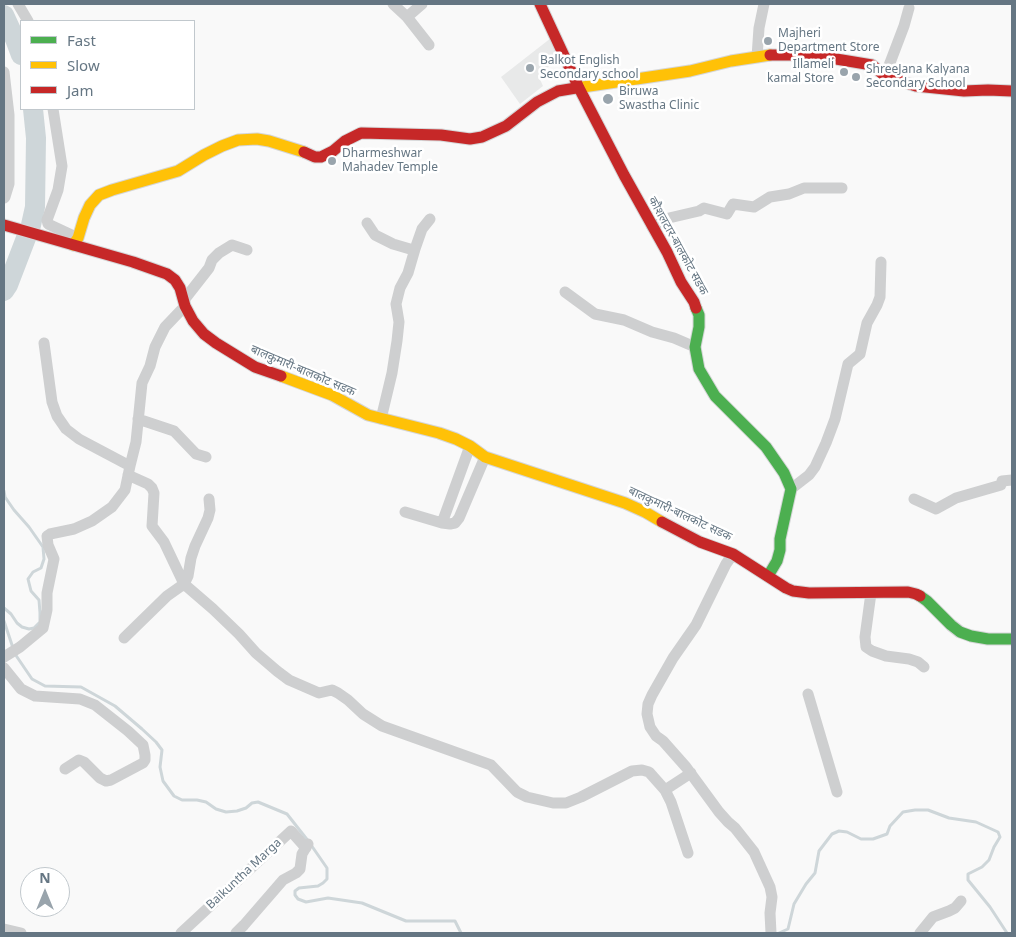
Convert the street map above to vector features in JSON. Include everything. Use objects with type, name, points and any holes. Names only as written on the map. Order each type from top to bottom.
[{"type":"main road","name":"कौशलटार-बालकोट सडक","points":[[540,4],[579,88],[667,252],[681,282],[694,302],[699,315],[695,347],[699,369],[715,396],[771,453],[784,473],[790,489]]},
{"type":"main road","points":[[76,241],[90,205],[99,195],[178,171],[204,155],[238,140],[270,140],[297,148],[315,157],[321,157],[361,132],[441,134],[470,139],[482,137],[506,126],[545,97],[558,91],[690,71],[731,61],[772,55],[812,55],[872,65],[885,76],[916,86],[964,91],[1012,91]]},
{"type":"main road","name":"बालकुमारी-बालकोट सडक","points":[[4,225],[51,238],[76,241],[167,274],[176,280],[193,321],[204,334],[254,368],[332,396],[368,415],[456,438],[485,456],[508,465],[625,503],[700,542],[734,554],[786,588],[809,593],[908,592],[916,594],[927,601],[960,632],[988,639],[1012,640]]},
{"type":"main road","points":[[768,576],[777,561],[780,550],[780,539],[790,489]]},
{"type":"street","points":[[18,4],[27,20]]},
{"type":"street","points":[[393,4],[407,17],[429,46]]},
{"type":"street","points":[[407,17],[422,4]]},
{"type":"street","points":[[757,57],[759,28],[764,4]]},
{"type":"street","points":[[885,76],[910,8]]},
{"type":"street","points":[[4,72],[9,115],[9,184],[4,198]]},
{"type":"street","points":[[53,110],[62,166],[58,190],[46,220],[48,224],[76,241]]},
{"type":"street","points":[[652,227],[669,218],[704,208],[727,214],[733,204],[754,207],[770,197],[789,194],[804,188],[842,188]]},
{"type":"street","points":[[381,419],[397,342],[399,322],[396,304],[422,229],[430,219]]},
{"type":"street","points":[[367,223],[375,235],[393,244],[415,249]]},
{"type":"street","points":[[4,656],[20,647],[43,628],[47,593],[54,559],[48,545],[48,536],[74,529],[92,521],[112,507],[125,490],[136,442],[142,383],[150,366],[155,347],[165,327],[185,303],[209,268],[212,260],[219,253],[232,245],[247,250]]},
{"type":"street","points":[[790,489],[808,475],[826,443],[835,418],[848,364],[860,354],[867,323],[880,297],[882,262]]},
{"type":"street","points":[[565,292],[596,314],[624,320],[695,347]]},
{"type":"street","points":[[44,343],[52,402],[57,416],[66,429],[152,488],[154,493],[152,526],[164,542],[184,584],[213,609],[256,653],[277,671],[289,680],[319,693],[332,690],[338,692],[363,714],[382,726],[491,765],[517,792],[527,797],[553,803],[566,803],[632,771],[642,770],[649,772],[665,790],[671,802],[688,853]]},
{"type":"street","points":[[138,419],[174,431],[196,454],[206,457]]},
{"type":"street","points":[[442,523],[470,446]]},
{"type":"street","points":[[405,512],[442,523],[455,523],[459,518],[485,456]]},
{"type":"street","points":[[914,499],[936,509],[956,498],[1000,485],[1002,480],[1012,480]]},
{"type":"street","points":[[124,638],[167,596],[184,584],[188,576],[195,546],[208,518],[210,510],[209,499]]},
{"type":"street","points":[[734,554],[726,564],[696,625],[673,658],[648,704],[647,714],[650,727],[656,736],[663,741],[691,773],[719,812],[735,828],[754,852],[770,887],[772,897],[770,913],[771,933]]},
{"type":"street","points":[[871,593],[866,647],[886,656],[918,662],[924,667]]},
{"type":"street","points":[[4,668],[21,689],[35,696],[80,700],[95,704],[143,745],[145,755],[143,763],[111,780],[106,781],[100,778],[84,762],[78,760],[65,768]]},
{"type":"street","points":[[808,694],[837,792]]},
{"type":"street","points":[[665,790],[691,773]]},
{"type":"street","name":"Baikuntha Marga","points":[[181,933],[291,831],[307,846],[302,854],[300,869],[282,880],[236,933]]},
{"type":"street","points":[[920,933],[933,917],[955,908],[961,901]]},
{"type":"street","points":[[4,929],[21,933]]},
{"type":"shaded area","name":"Balkot English Secondary school","points":[[551,38],[558,59],[538,75],[543,86],[520,104],[501,77]]},
{"type":"waterway","points":[[4,15],[20,52]]},
{"type":"waterway","points":[[4,291],[31,225],[35,207],[36,138],[33,110]]},
{"type":"waterway","points":[[4,491],[5,497],[14,510],[43,547],[44,559],[41,568],[33,572],[28,579],[31,591],[39,600],[40,622],[34,628],[22,627],[4,608]]},
{"type":"waterway","points":[[4,621],[13,648]]},
{"type":"waterway","points":[[15,654],[32,679],[45,686],[81,687],[115,706],[142,729],[162,750],[160,767],[163,781],[174,796],[182,800],[206,802],[216,809],[226,812],[237,811],[258,802],[287,814],[327,868],[327,879],[323,883],[318,886],[299,888],[295,891],[298,899],[306,902],[328,898],[362,903],[406,921],[455,921],[461,933]]},
{"type":"waterway","points":[[779,933],[788,929],[794,904],[815,873],[819,851],[832,834],[839,831],[847,832],[861,839],[873,839],[887,834],[890,826],[903,812],[915,810],[928,810],[949,818],[976,822],[998,832],[1000,837],[989,860],[982,867],[968,874],[968,880],[990,907],[1007,933]]},
{"type":"traffic: fast","points":[[696,308],[699,315],[699,327],[695,347],[699,369],[715,396],[766,447],[784,473],[791,489],[780,539],[780,550],[777,561],[768,576]]},
{"type":"traffic: fast","points":[[920,596],[960,632],[988,639],[1012,639]]},
{"type":"traffic: slow","points":[[576,88],[690,71],[731,61],[770,55]]},
{"type":"traffic: slow","points":[[73,245],[78,238],[90,205],[99,195],[178,171],[204,155],[238,140],[257,139],[269,141],[304,152]]},
{"type":"traffic: slow","points":[[281,376],[332,395],[368,415],[456,439],[485,457],[625,503],[662,522]]},
{"type":"traffic: jam","points":[[540,4],[579,88],[696,308]]},
{"type":"traffic: jam","points":[[770,55],[812,55],[872,65],[885,76],[916,86],[964,91],[1012,91]]},
{"type":"traffic: jam","points":[[304,152],[315,157],[321,157],[361,133],[441,135],[470,139],[482,137],[506,126],[537,102],[558,91],[576,88]]},
{"type":"traffic: jam","points":[[4,225],[133,262],[167,274],[175,280],[180,288],[185,306],[193,321],[204,334],[255,367],[281,376]]},
{"type":"traffic: jam","points":[[662,522],[700,542],[733,554],[793,591],[809,593],[908,592],[920,596]]},
{"type":"place","name":"Majheri Department Store","points":[[768,41]]},
{"type":"place","name":"Balkot English Secondary school","points":[[530,68]]},
{"type":"place","name":"Illameli kamal Store","points":[[844,72]]},
{"type":"place","name":"ShreeJana Kalyana Secondary School","points":[[856,77]]},
{"type":"place","name":"Biruwa Swastha Clinic","points":[[608,99]]},
{"type":"place","name":"Dharmeshwar Mahadev Temple","points":[[332,161]]}]
